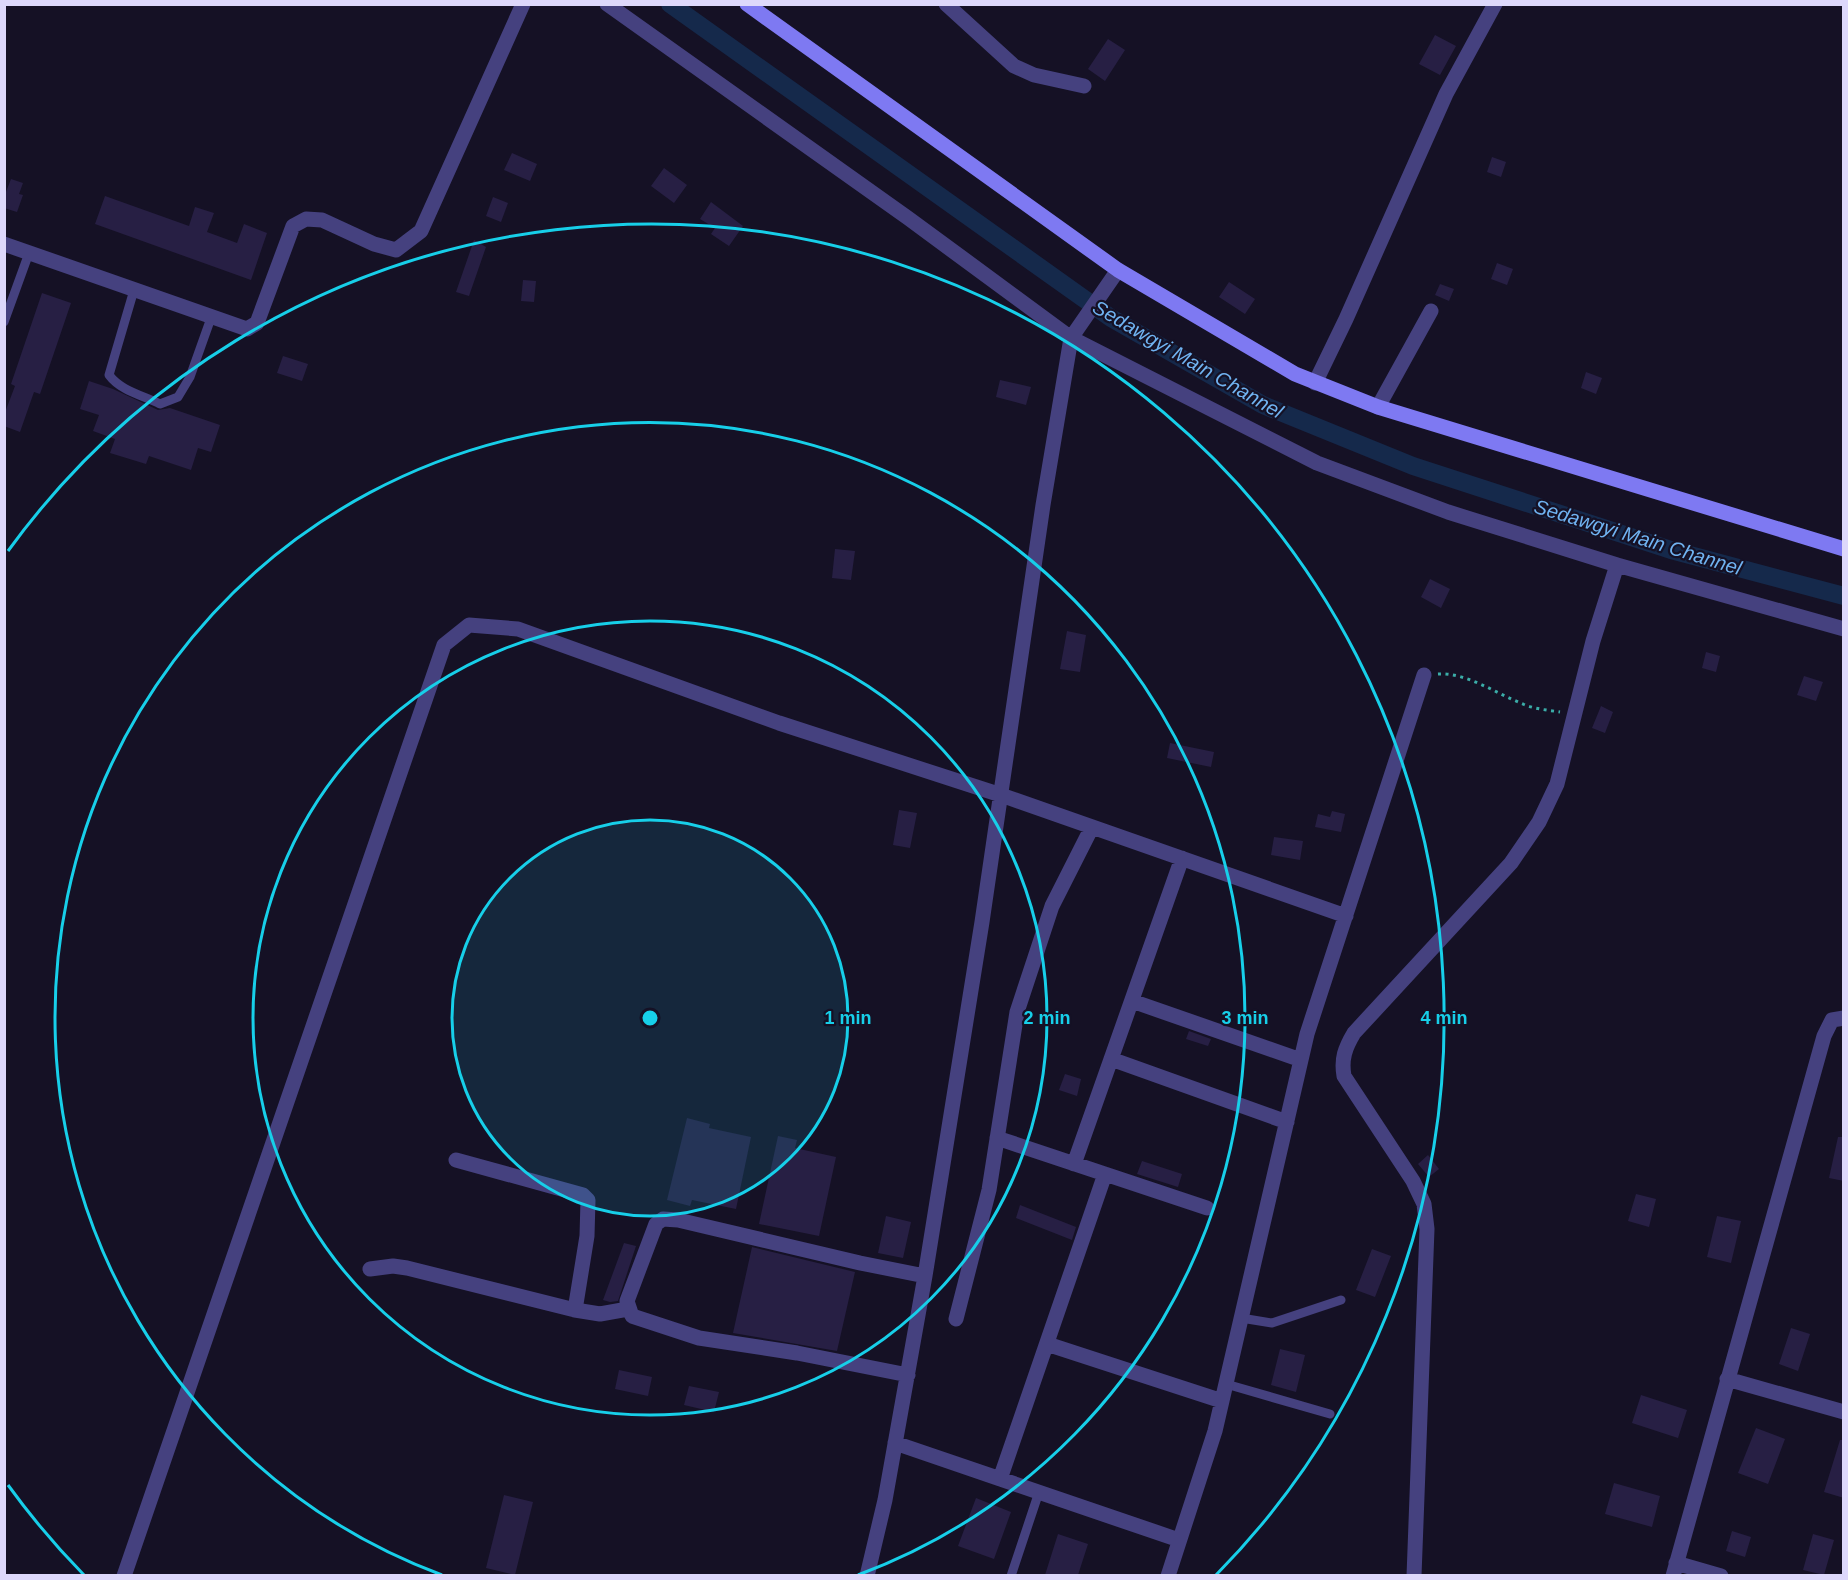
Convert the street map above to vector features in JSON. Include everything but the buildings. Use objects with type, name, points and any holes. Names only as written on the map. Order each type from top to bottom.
[{"type":"street","points":[[4,244],[247,329],[257,323],[285,242],[293,226],[306,219],[322,220],[374,244],[396,250],[421,231],[523,4]]},
{"type":"street","points":[[607,4],[908,218],[1071,338],[1317,463],[1448,512],[1617,565],[1844,628]]},
{"type":"street","points":[[747,4],[1118,270],[1204,322],[1315,383],[1378,407],[1844,549]]},
{"type":"street","points":[[946,4],[1014,66],[1034,75],[1084,86]]},
{"type":"street","points":[[1315,383],[1347,319],[1446,94],[1496,4]]},
{"type":"street","points":[[867,1575],[895,1443],[925,1276],[1001,795],[1043,505],[1071,338],[1118,270]]},
{"type":"street","points":[[1378,407],[1431,311]]},
{"type":"street","points":[[1414,1575],[1426,1241],[1424,1204],[1413,1181],[1344,1076],[1342,1063],[1346,1047],[1354,1033],[1511,863],[1539,822],[1557,784],[1593,641],[1617,565]]},
{"type":"street","points":[[124,1575],[444,645],[469,625],[518,628],[779,723],[1001,795],[1346,916]]},
{"type":"street","points":[[1168,1575],[1215,1431],[1301,1060],[1424,675]]},
{"type":"street","points":[[956,1319],[989,1191],[1017,1012],[1052,906],[1092,827]]},
{"type":"street","points":[[1074,1164],[1182,858]]},
{"type":"street","points":[[1132,1001],[1301,1060]]},
{"type":"street","points":[[1721,1575],[1674,1569],[1824,1036],[1832,1020],[1844,1018]]},
{"type":"street","points":[[1111,1059],[1287,1122]]},
{"type":"street","points":[[998,1138],[1207,1208]]},
{"type":"street","points":[[456,1160],[583,1195],[588,1200],[588,1236],[575,1310]]},
{"type":"street","points":[[1000,1479],[1105,1174]]},
{"type":"street","points":[[908,1375],[797,1353],[699,1338],[632,1316],[628,1310],[627,1301],[656,1224],[663,1219],[678,1220],[925,1276]]},
{"type":"street","points":[[370,1269],[386,1266],[407,1268],[575,1310],[600,1314],[628,1310]]},
{"type":"street","points":[[1047,1344],[1222,1401]]},
{"type":"street","points":[[1727,1379],[1844,1412]]},
{"type":"street","points":[[895,1443],[1179,1540]]},
{"type":"lane","points":[[4,322],[30,253]]},
{"type":"lane","points":[[134,290],[109,375],[126,389],[160,404],[178,397],[184,387],[211,318]]},
{"type":"lane","points":[[1241,1318],[1272,1323],[1341,1300]]},
{"type":"lane","points":[[1226,1384],[1330,1414]]},
{"type":"lane","points":[[1011,1575],[1039,1492]]},
{"type":"path","points":[[1424,675],[1446,673],[1525,705],[1576,714]]},
{"type":"waterway","name":"Sedawgyi Main Channel","points":[[670,4],[1111,318],[1263,405],[1413,466],[1671,550],[1844,596]]}]
